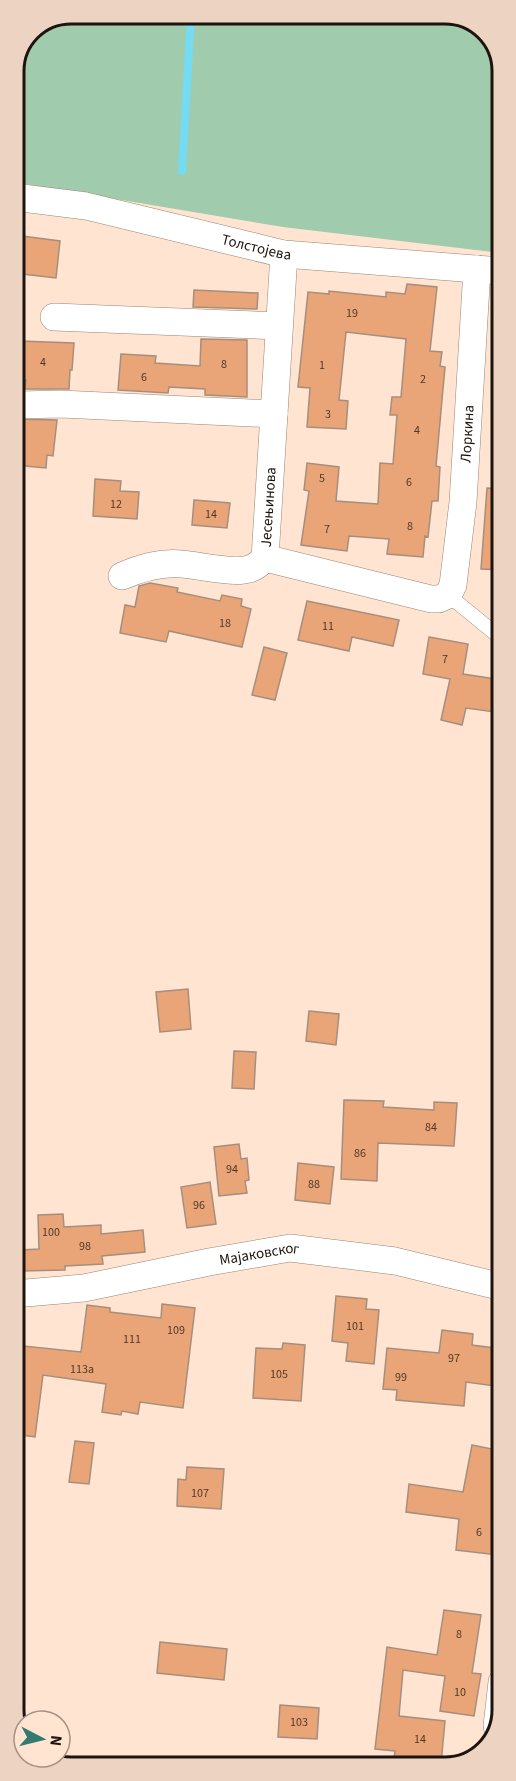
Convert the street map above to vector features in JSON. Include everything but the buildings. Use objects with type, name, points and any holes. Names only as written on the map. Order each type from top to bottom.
[{"type":"street","name":"Толстојева","points":[[24,198],[86,206],[284,254],[489,270]]},
{"type":"street","name":"Јесењинова","points":[[122,576],[140,568],[161,564],[244,571],[255,567],[265,558],[284,254]]},
{"type":"street","name":"Лоркина","points":[[448,595],[453,585],[489,270]]},
{"type":"street","points":[[54,317],[279,326]]},
{"type":"street","points":[[24,405],[61,404],[274,414]]},
{"type":"street","points":[[265,558],[431,599],[439,599],[448,595]]},
{"type":"street","name":"Мајаковског","points":[[24,1293],[84,1288],[208,1262],[290,1248],[395,1261],[492,1285]]},
{"type":"lane","points":[[448,595],[492,631]]},
{"type":"green space","points":[[71,24],[448,24],[469,30],[480,40],[490,56],[492,71],[492,252],[283,227],[24,184],[24,71],[32,45],[45,32]]},
{"type":"waterway","points":[[182,171],[190,24]]}]
